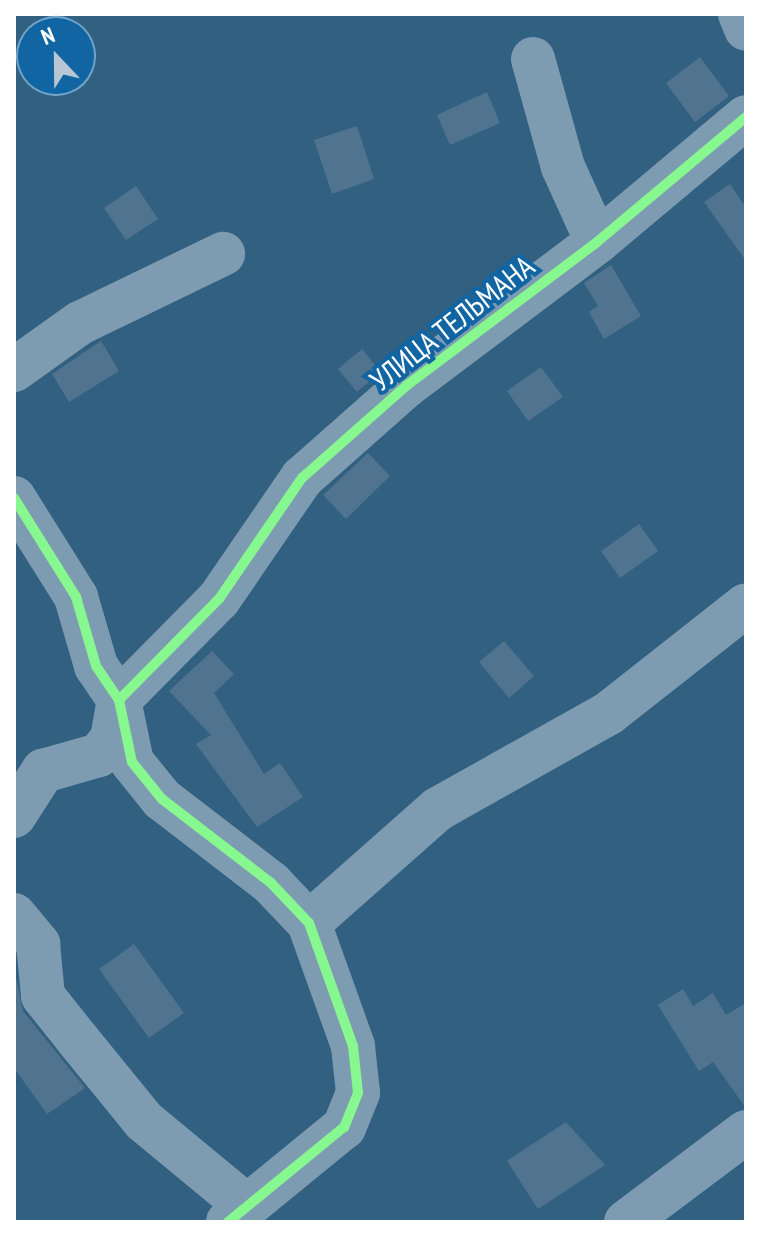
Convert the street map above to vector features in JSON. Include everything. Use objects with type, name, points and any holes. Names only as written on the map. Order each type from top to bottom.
[{"type":"street","points":[[740,14],[746,29]]},
{"type":"street","points":[[533,59],[563,167],[597,242]]},
{"type":"street","name":"УЛИЦА ТЕЛЬМАНА","points":[[119,700],[219,599],[302,478],[406,386],[597,242],[746,117]]},
{"type":"street","points":[[14,370],[80,323],[223,254]]},
{"type":"street","points":[[14,498],[76,597],[96,666],[119,700],[132,762],[162,799],[271,883],[309,923],[353,1046],[358,1093],[344,1127],[238,1214],[144,1121],[43,996],[38,944],[14,915]]},
{"type":"street","points":[[309,923],[438,809],[609,713],[746,605]]},
{"type":"street","points":[[14,816],[43,771],[99,755],[112,739],[119,700]]},
{"type":"street","points":[[626,1222],[746,1132]]},
{"type":"building","points":[[700,57],[729,96],[695,122],[666,83]]},
{"type":"building","points":[[487,92],[500,123],[450,145],[437,115]]},
{"type":"building","points":[[357,126],[374,179],[332,194],[314,140]]},
{"type":"building","points":[[730,184],[746,208],[746,261],[704,202]]},
{"type":"building","points":[[136,186],[158,219],[126,240],[104,208]]},
{"type":"building","points":[[611,265],[641,316],[604,339],[589,312],[598,306],[584,283]]},
{"type":"building","points":[[101,341],[119,371],[69,402],[52,374]]},
{"type":"building","points":[[362,349],[380,372],[357,392],[338,369]]},
{"type":"building","points":[[541,367],[563,397],[528,421],[507,391]]},
{"type":"building","points":[[368,453],[390,476],[346,519],[323,495]]},
{"type":"building","points":[[639,524],[658,551],[620,578],[601,551]]},
{"type":"building","points":[[504,641],[534,676],[509,698],[479,662]]},
{"type":"building","points":[[212,651],[234,674],[214,693],[264,774],[280,763],[303,797],[257,827],[196,744],[211,735],[169,691]]},
{"type":"building","points":[[134,944],[184,1013],[149,1038],[99,969]]},
{"type":"building","points":[[14,968],[23,1011],[85,1088],[47,1114],[14,1068]]},
{"type":"building","points":[[683,989],[693,1006],[713,993],[726,1015],[746,1003],[746,1108],[713,1062],[699,1071],[658,1005]]},
{"type":"building","points":[[566,1122],[605,1165],[538,1209],[507,1161]]},
{"type":"cycle path","points":[[119,700],[219,599],[302,478],[406,386],[597,242],[746,117]]},
{"type":"cycle path","points":[[14,498],[76,597],[96,666],[119,700],[132,762],[162,799],[271,883],[309,923],[353,1046],[358,1093],[344,1127],[228,1222]]}]
